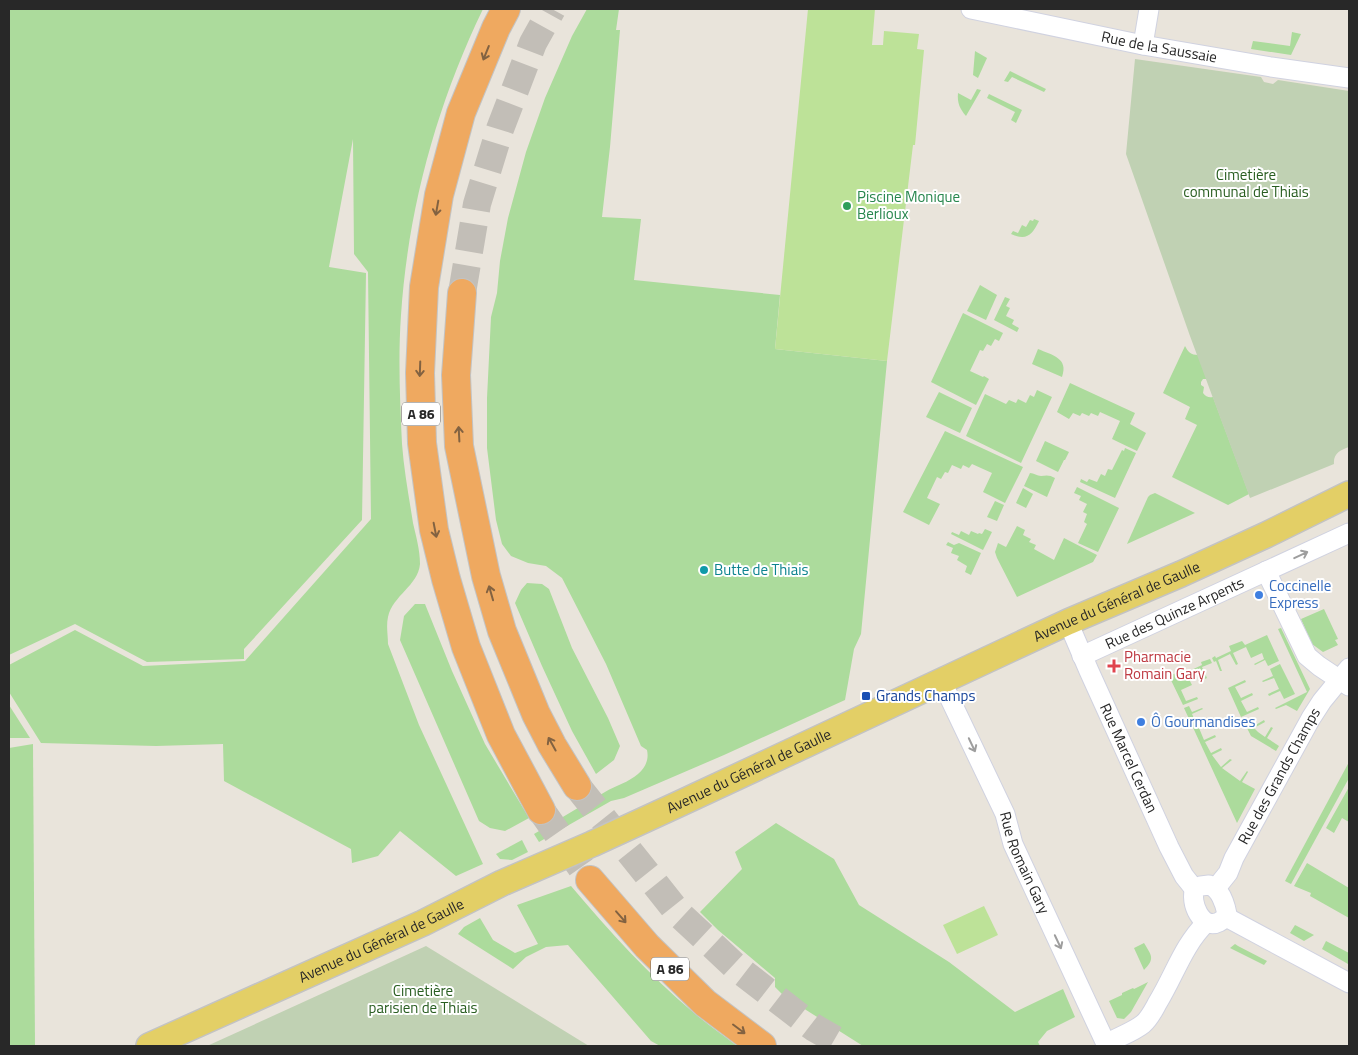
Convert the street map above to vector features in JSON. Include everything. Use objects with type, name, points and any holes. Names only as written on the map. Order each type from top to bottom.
[{"type":"highway","name":"A 86","points":[[506,9],[496,28],[462,113],[439,195],[424,288],[420,373],[422,444],[434,530],[466,647],[501,735],[542,810]]},
{"type":"highway","name":"A 86","points":[[462,293],[456,375],[459,446],[486,576],[502,631],[536,714],[576,786]]},
{"type":"highway","name":"A 86","points":[[590,880],[647,946],[698,996],[762,1046]]},
{"type":"main road","name":"Avenue du Général de Gaulle","points":[[149,1046],[423,923],[502,883],[592,844],[1068,622],[1181,574],[1266,535],[1349,494]]},
{"type":"street","name":"Rue de la Saussaie","points":[[971,9],[1144,45],[1271,67],[1349,78]]},
{"type":"street","points":[[1144,45],[1149,9]]},
{"type":"street","name":"Rue des Quinze Arpents","points":[[1082,656],[1349,533]]},
{"type":"street","points":[[1266,571],[1306,656],[1346,678]]},
{"type":"street","name":"Rue Marcel Cerdan","points":[[1068,622],[1169,847],[1184,876],[1195,889]]},
{"type":"street","name":"Rue des Grands Champs","points":[[1216,888],[1228,873],[1311,718],[1346,678]]},
{"type":"street","name":"Rue Romain Gary","points":[[941,680],[1005,814],[1014,844],[1106,1045]]},
{"type":"street","points":[[1209,885],[1216,888],[1227,911],[1226,917],[1222,921],[1214,924],[1206,922],[1200,915],[1193,897],[1195,889],[1200,886],[1209,885]]},
{"type":"street","points":[[1226,917],[1349,983]]},
{"type":"street","points":[[1106,1045],[1143,1024],[1149,1018],[1192,939],[1206,922]]},
{"type":"green space","points":[[9,9],[483,9],[452,82],[439,120],[427,158],[410,236],[401,315],[400,396],[404,464],[413,523],[419,548],[420,564],[415,578],[391,609],[387,627],[388,644],[419,725],[483,864],[456,876],[400,831],[378,856],[352,863],[351,849],[224,781],[223,744],[156,746],[41,743],[9,692],[9,665],[75,630],[143,666],[245,661],[371,519],[368,272],[354,254],[353,139],[329,267],[366,273],[362,520],[244,649],[244,659],[147,662],[75,624],[9,655]]},
{"type":"green space","points":[[587,9],[619,9],[616,30],[620,30],[602,217],[641,219],[634,280],[780,295],[775,349],[887,361],[861,634],[854,649],[845,700],[724,755],[624,798],[611,801],[539,842],[534,834],[634,777],[643,769],[648,757],[647,750],[641,746],[606,664],[562,578],[546,566],[528,563],[511,556],[502,544],[496,520],[487,448],[487,398],[491,317],[497,293],[500,261],[508,218],[526,152],[545,98],[572,36]]},
{"type":"green space","name":"Piscine Monique Berlioux","points":[[808,9],[875,9],[872,45],[883,45],[884,31],[919,34],[917,49],[924,50],[915,145],[913,145],[887,361],[775,349]]},
{"type":"green space","points":[[1292,32],[1301,34],[1291,55],[1251,49],[1253,41],[1290,46]]},
{"type":"green space","points":[[975,51],[987,58],[978,78],[973,75]]},
{"type":"green space","name":"Cimetière communal de Thiais","points":[[1135,59],[1261,77],[1264,82],[1273,84],[1278,80],[1349,91],[1349,447],[1336,455],[1334,464],[1250,498],[1190,336],[1126,154]]},
{"type":"green space","points":[[1010,71],[1046,89],[1044,92],[1012,77],[1008,82],[1004,81]]},
{"type":"green space","points":[[977,89],[981,90],[966,116],[959,106],[958,93],[971,100]]},
{"type":"green space","points":[[989,94],[1022,110],[1016,123],[1011,120],[1015,112],[987,98]]},
{"type":"green space","points":[[1034,219],[1039,221],[1034,230],[1025,237],[1011,234],[1013,231],[1018,233],[1022,225],[1026,227],[1030,220],[1033,221]]},
{"type":"green space","points":[[980,285],[997,295],[986,320],[967,311]]},
{"type":"green space","points":[[1005,297],[1010,299],[1006,306],[1010,308],[1006,316],[1014,320],[1012,324],[1019,328],[1017,332],[994,320]]},
{"type":"green space","points":[[963,313],[1003,333],[999,341],[995,339],[991,346],[987,344],[983,351],[980,350],[970,371],[989,379],[976,405],[931,382]]},
{"type":"green space","points":[[1185,346],[1190,353],[1198,355],[1207,379],[1203,379],[1201,382],[1201,385],[1204,387],[1203,393],[1208,397],[1213,397],[1249,494],[1228,505],[1172,477],[1197,425],[1185,419],[1190,407],[1163,393]]},
{"type":"green space","points":[[1038,349],[1054,355],[1061,361],[1064,371],[1062,377],[1032,364]]},
{"type":"green space","points":[[1070,383],[1135,413],[1130,424],[1146,433],[1137,451],[1112,439],[1120,421],[1100,412],[1098,416],[1091,413],[1089,416],[1082,413],[1080,416],[1073,413],[1069,419],[1057,412]]},
{"type":"green space","points":[[1037,390],[1052,397],[1021,463],[966,436],[985,394],[1006,404],[1009,400],[1016,403],[1018,399],[1026,403],[1030,395],[1034,397]]},
{"type":"green space","points":[[939,392],[972,408],[960,433],[926,417]]},
{"type":"green space","points":[[945,431],[1023,467],[1005,503],[983,492],[992,473],[972,464],[969,468],[963,465],[961,469],[952,465],[948,473],[945,472],[941,479],[937,477],[927,498],[940,504],[929,525],[903,512]]},
{"type":"green space","points":[[1045,441],[1069,452],[1058,472],[1036,461]]},
{"type":"green space","points":[[1125,448],[1136,453],[1115,498],[1080,482],[1081,479],[1087,482],[1089,479],[1097,482],[1101,474],[1105,476],[1108,469],[1112,470],[1122,450],[1124,451]]},
{"type":"green space","points":[[1030,473],[1055,478],[1047,497],[1024,486]]},
{"type":"green space","points":[[1077,487],[1119,508],[1098,552],[1078,543],[1087,524],[1084,522],[1087,514],[1083,512],[1087,504],[1079,500],[1081,496],[1074,493]]},
{"type":"green space","points":[[1023,488],[1033,494],[1026,508],[1016,503]]},
{"type":"green space","points":[[1155,493],[1195,513],[1127,544],[1148,497]]},
{"type":"green space","points":[[995,501],[1004,505],[997,521],[987,517]]},
{"type":"green space","points":[[1017,526],[1025,530],[1023,535],[1031,539],[1029,542],[1036,545],[1034,549],[1054,560],[1064,538],[1097,555],[1093,562],[1017,597],[995,552],[998,543],[1006,547]]},
{"type":"green space","points":[[985,529],[992,532],[983,550],[951,534],[952,532],[959,535],[961,531],[969,535],[971,531],[982,534]]},
{"type":"green space","points":[[948,542],[954,545],[959,543],[981,553],[971,575],[965,572],[967,566],[957,560],[959,556],[951,553],[953,548],[946,545]]},
{"type":"green space","points":[[527,583],[542,584],[549,589],[572,648],[608,718],[620,746],[614,760],[596,774],[572,731],[515,603],[521,590]]},
{"type":"green space","points":[[415,604],[425,604],[452,671],[485,744],[529,818],[505,831],[490,828],[479,821],[400,640],[404,616]]},
{"type":"green space","points":[[1324,609],[1338,639],[1335,640],[1338,645],[1323,652],[1312,644],[1301,619]]},
{"type":"green space","points":[[1281,628],[1310,689],[1297,711],[1286,705],[1275,708],[1307,692],[1278,629]]},
{"type":"green space","points":[[1267,635],[1279,661],[1268,666],[1265,660],[1255,665],[1264,659],[1262,653],[1251,658],[1246,647],[1233,653],[1238,664],[1236,665],[1230,654],[1218,660],[1222,671],[1220,671],[1216,661],[1214,662],[1212,658],[1231,651],[1229,646],[1242,641],[1245,645]]},
{"type":"green space","points":[[1210,659],[1212,663],[1202,667],[1207,678],[1205,679],[1200,668],[1187,675],[1192,685],[1181,690],[1186,701],[1197,697],[1198,699],[1183,705],[1169,676],[1185,669],[1187,672],[1202,665],[1201,662]]},
{"type":"green space","points":[[1280,664],[1295,694],[1284,699],[1280,691],[1269,696],[1268,694],[1279,689],[1274,678],[1262,681],[1273,676],[1270,669]]},
{"type":"green space","points":[[1245,680],[1246,682],[1235,687],[1241,698],[1252,693],[1253,695],[1241,701],[1247,712],[1258,707],[1259,709],[1241,717],[1228,688]]},
{"type":"green space","points":[[9,705],[30,738],[9,738]]},
{"type":"green space","points":[[1189,706],[1192,712],[1203,709],[1192,714],[1198,726],[1209,721],[1209,723],[1199,728],[1204,740],[1215,735],[1216,737],[1205,742],[1211,753],[1221,748],[1222,750],[1212,755],[1221,767],[1230,759],[1232,760],[1222,768],[1240,781],[1247,771],[1242,782],[1255,789],[1237,823],[1184,708]]},
{"type":"green space","points":[[1250,719],[1254,726],[1264,720],[1265,722],[1254,728],[1265,737],[1271,727],[1273,728],[1267,738],[1279,746],[1276,751],[1251,736],[1244,722]]},
{"type":"green space","points":[[33,744],[35,1046],[9,1046],[9,748]]},
{"type":"green space","points":[[1349,762],[1349,778],[1291,884],[1285,881]]},
{"type":"green space","points":[[1349,787],[1349,822],[1342,818],[1334,833],[1326,828]]},
{"type":"green space","points":[[776,823],[834,859],[859,905],[949,962],[1015,1012],[1063,989],[1075,1017],[1047,1031],[1038,1042],[1040,1046],[863,1046],[784,996],[775,987],[775,978],[718,930],[700,912],[742,869],[735,852]]},
{"type":"green space","points":[[522,840],[528,852],[512,860],[500,859],[496,854]]},
{"type":"green space","points":[[1307,863],[1349,888],[1349,918],[1310,896],[1311,893],[1294,886]]},
{"type":"green space","points":[[571,886],[645,968],[699,1017],[737,1046],[660,1046],[651,1041],[568,945],[546,947],[526,957],[513,969],[458,934],[464,927],[480,918],[493,940],[515,953],[538,944],[517,905]]},
{"type":"green space","points":[[984,906],[998,935],[957,954],[943,925]]},
{"type":"green space","points":[[1295,925],[1314,935],[1304,941],[1290,933]]},
{"type":"green space","points":[[1326,941],[1349,953],[1348,964],[1322,949]]},
{"type":"green space","points":[[1144,943],[1149,951],[1151,960],[1144,970],[1134,948]]},
{"type":"green space","points":[[1235,944],[1267,961],[1264,965],[1230,948]]},
{"type":"green space","name":"Cimetière parisien de Thiais","points":[[426,946],[589,1046],[207,1046]]},
{"type":"green space","points":[[1148,982],[1131,1012],[1124,1019],[1117,1018],[1109,1001]]},
{"type":"tunnel","points":[[462,293],[477,204],[500,129],[533,43],[552,9]]},
{"type":"tunnel","points":[[577,786],[679,914],[737,968],[813,1027],[846,1046]]},
{"type":"tunnel","points":[[541,810],[590,880]]},
{"type":"place","name":"Piscine Monique Berlioux","points":[[847,206]]},
{"type":"place","name":"Butte de Thiais","points":[[704,570]]},
{"type":"place","name":"Coccinelle Express","points":[[1259,595]]},
{"type":"place","name":"Pharmacie Romain Gary","points":[[1114,666]]},
{"type":"place","name":"Grands Champs","points":[[866,696]]},
{"type":"place","name":"Ô Gourmandises","points":[[1141,722]]}]
